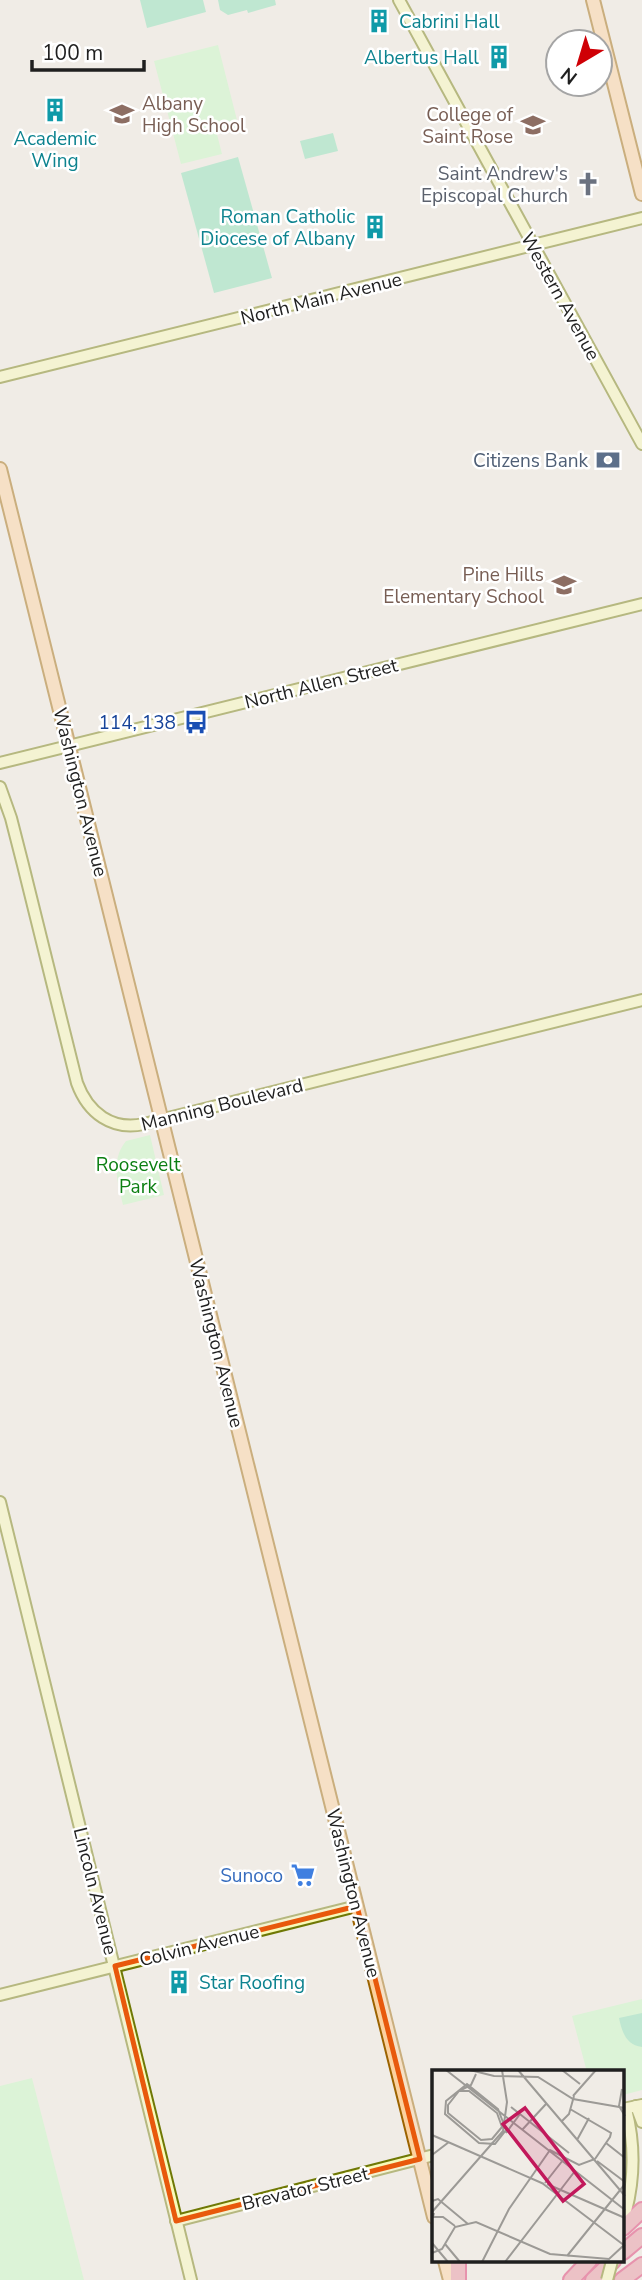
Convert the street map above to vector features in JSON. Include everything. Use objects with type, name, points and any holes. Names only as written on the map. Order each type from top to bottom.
[{"type":"highway","points":[[624,2226],[642,2210]]},
{"type":"highway","points":[[624,2226],[642,2216]]},
{"type":"highway","points":[[624,2251],[642,2236]]},
{"type":"highway","points":[[450,2262],[458,2280]]},
{"type":"highway","points":[[564,2280],[577,2262]]},
{"type":"highway","points":[[571,2280],[588,2262]]},
{"type":"highway","points":[[593,2280],[612,2262]]},
{"type":"highway","points":[[622,2280],[642,2265]]},
{"type":"main road","points":[[593,0],[642,194]]},
{"type":"main road","name":"Washington Avenue","points":[[0,469],[432,2209]]},
{"type":"main road","points":[[450,2262],[450,2280]]},
{"type":"street","name":"Western Avenue","points":[[399,0],[642,444]]},
{"type":"street","name":"North Main Avenue","points":[[0,377],[642,218]]},
{"type":"street","points":[[628,420],[642,416]]},
{"type":"street","name":"North Allen Street","points":[[0,763],[642,604]]},
{"type":"street","name":"Manning Boulevard","points":[[0,787],[21,855],[80,1092],[97,1113],[117,1125],[128,1127],[162,1120],[642,1000]]},
{"type":"street","name":"Lincoln Avenue","points":[[0,1502],[191,2280]]},
{"type":"street","name":"Colvin Avenue","points":[[0,1995],[357,1906]]},
{"type":"street","points":[[632,2107],[642,2122]]},
{"type":"street","points":[[624,2222],[633,2179],[632,2107]]},
{"type":"street","name":"Brevator Street","points":[[176,2221],[432,2156]]},
{"type":"street","points":[[626,2211],[642,2168]]},
{"type":"street","points":[[607,2280],[613,2262]]},
{"type":"highlighted area","points":[[357,1906],[420,2159],[176,2221],[115,1966]]},
{"type":"green space","points":[[140,0],[203,0],[206,12],[147,28]]},
{"type":"green space","points":[[218,0],[275,0],[276,5],[248,13],[247,10],[228,15],[220,10]]},
{"type":"green space","points":[[218,45],[239,128],[217,134],[222,154],[181,164],[154,61]]},
{"type":"green space","points":[[333,133],[338,151],[305,159],[300,141]]},
{"type":"green space","points":[[238,157],[272,278],[214,293],[181,173]]},
{"type":"green space","name":"Roosevelt Park","points":[[150,1135],[164,1195],[123,1205],[117,1172],[118,1156],[126,1141]]},
{"type":"green space","points":[[642,1999],[642,2090],[624,2095],[624,2070],[586,2070],[572,2016]]},
{"type":"green space","points":[[642,2013],[642,2047],[628,2041],[619,2018]]},
{"type":"green space","points":[[32,2078],[84,2280],[0,2280],[0,2086]]},
{"type":"place","name":"Cabrini Hall","points":[[379,21]]},
{"type":"place","name":"Albertus Hall","points":[[499,57]]},
{"type":"place","name":"Academic Wing","points":[[55,110]]},
{"type":"place","name":"Albany High School","points":[[122,114]]},
{"type":"place","name":"College of Saint Rose","points":[[533,125]]},
{"type":"place","name":"Saint Andrew's Episcopal Church","points":[[588,184]]},
{"type":"place","name":"Roman Catholic Diocese of Albany","points":[[375,227]]},
{"type":"place","name":"Citizens Bank","points":[[608,460]]},
{"type":"place","name":"Pine Hills Elementary School","points":[[564,585]]},
{"type":"place","name":"114, 138","points":[[196,722]]},
{"type":"place","name":"Sunoco","points":[[303,1875]]},
{"type":"place","name":"Star Roofing","points":[[179,1982]]}]
